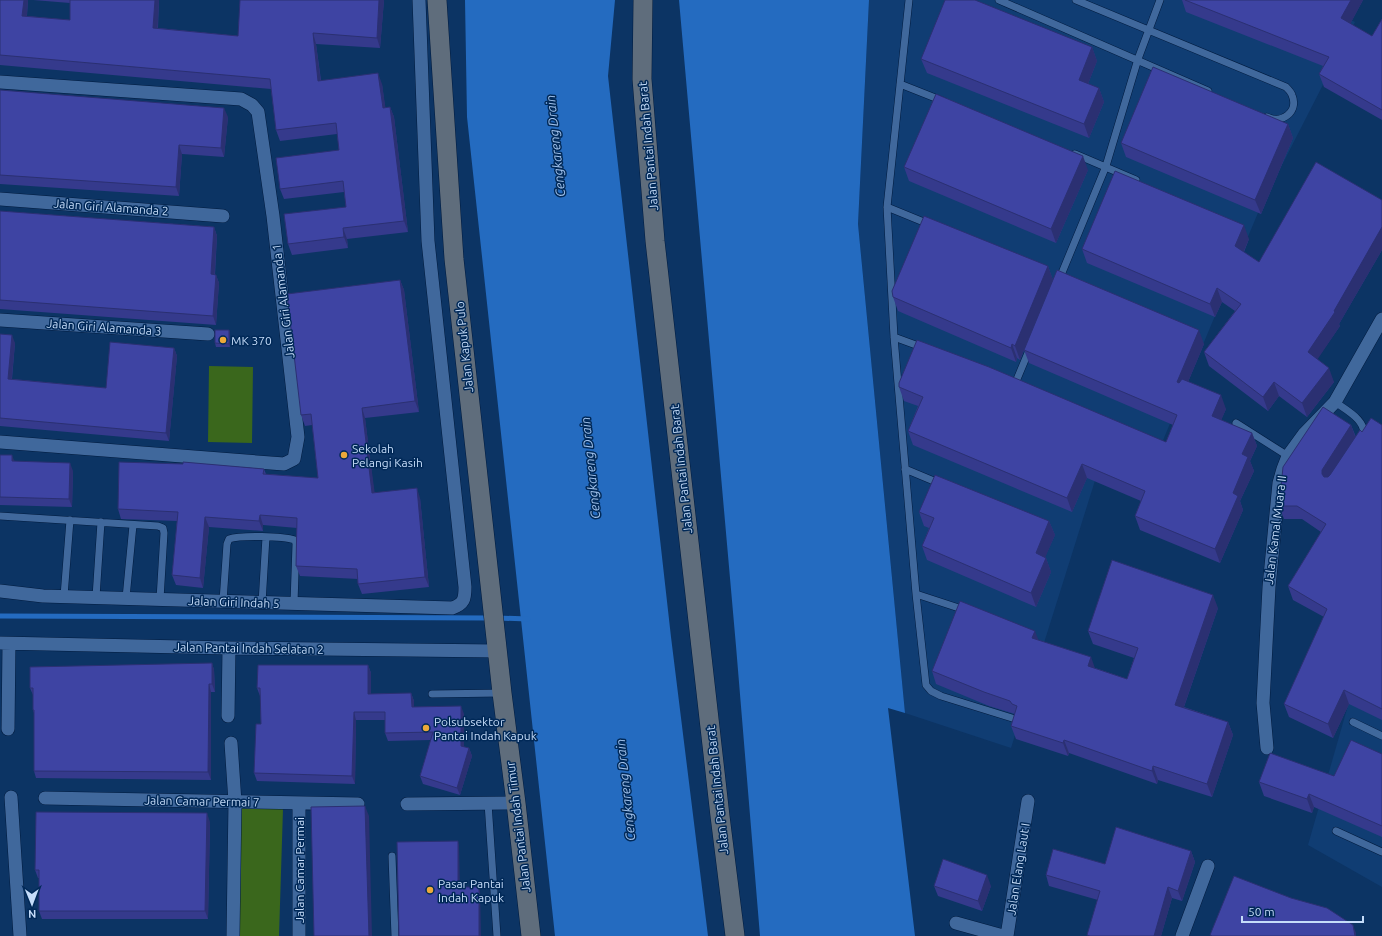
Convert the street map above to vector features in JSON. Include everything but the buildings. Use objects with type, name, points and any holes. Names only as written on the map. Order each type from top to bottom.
[{"type":"main road","name":"Jalan Kapuk Pulo","points":[[437,0],[454,260],[502,694]]},
{"type":"main road","name":"Jalan Pantai Indah Barat","points":[[643,0],[642,79],[656,241],[719,808],[735,936]]},
{"type":"main road","name":"Jalan Pantai Indah Timur","points":[[502,694],[516,803],[530,936]]},
{"type":"street","name":"Jalan Giri Indah 5","points":[[0,591],[43,596],[452,608],[459,606],[465,598],[465,579],[428,242],[419,0]]},
{"type":"street","name":"Jalan Giri Alamanda 1","points":[[0,82],[241,99],[252,105],[258,112],[271,201],[298,438],[294,459],[284,464],[0,442]]},
{"type":"street","name":"Jalan Giri Alamanda 2","points":[[0,198],[223,216]]},
{"type":"street","name":"Jalan Kamal Muara II","points":[[1267,748],[1263,703],[1269,587],[1279,483],[1288,456],[1304,434],[1335,402],[1382,319]]},
{"type":"street","name":"Jalan Giri Alamanda 3","points":[[0,320],[208,334]]},
{"type":"street","name":"Jalan Pantai Indah Selatan 2","points":[[4,644],[497,651]]},
{"type":"street","points":[[4,644],[8,729]]},
{"type":"street","points":[[228,716],[229,648]]},
{"type":"street","points":[[231,743],[235,802],[233,936]]},
{"type":"street","points":[[11,797],[20,936]]},
{"type":"street","name":"Jalan Camar Permai 7","points":[[45,798],[358,804]]},
{"type":"street","name":"Jalan Elang Laut I","points":[[1007,936],[1028,802]]},
{"type":"street","points":[[407,804],[516,803]]},
{"type":"street","name":"Jalan Camar Permai","points":[[299,804],[299,936]]},
{"type":"street","points":[[1182,936],[1208,866]]},
{"type":"street","points":[[956,923],[1003,936]]},
{"type":"lane","points":[[909,0],[887,207],[894,337],[916,594],[926,685],[931,691],[941,696],[1012,718]]},
{"type":"lane","points":[[999,0],[1216,94]]},
{"type":"lane","points":[[1076,0],[1286,87],[1292,94],[1293,104],[1290,112],[1285,118],[1272,119],[1258,113]]},
{"type":"lane","points":[[1067,280],[1056,278],[1106,166],[1138,59],[1160,0]]},
{"type":"lane","points":[[900,84],[951,105]]},
{"type":"lane","points":[[1069,152],[1106,166],[1141,182]]},
{"type":"lane","points":[[887,207],[937,227]]},
{"type":"lane","points":[[894,337],[930,350]]},
{"type":"lane","points":[[1015,384],[1033,341]]},
{"type":"lane","points":[[1335,402],[1357,419],[1363,427],[1364,436],[1360,442]]},
{"type":"lane","points":[[1236,423],[1288,456]]},
{"type":"lane","points":[[905,469],[948,487]]},
{"type":"lane","points":[[0,516],[158,526],[163,528],[164,533],[160,599]]},
{"type":"lane","points":[[64,596],[70,520]]},
{"type":"lane","points":[[96,597],[101,522]]},
{"type":"lane","points":[[126,598],[133,525]]},
{"type":"lane","points":[[223,602],[227,544],[229,539],[234,537],[266,537],[289,538],[294,540],[296,544],[294,603]]},
{"type":"lane","points":[[262,603],[266,537]]},
{"type":"lane","points":[[916,594],[973,612]]},
{"type":"lane","points":[[432,694],[502,694]]},
{"type":"lane","points":[[1353,722],[1382,736]]},
{"type":"lane","points":[[488,803],[497,936]]},
{"type":"lane","points":[[1336,831],[1382,852]]},
{"type":"lane","points":[[392,856],[395,936]]},
{"type":"shaded area","points":[[869,0],[1310,0],[1355,22],[1260,208],[1141,493],[1098,471],[1011,748],[905,713],[858,224]]},
{"type":"shaded area","points":[[1382,646],[1382,887],[1308,845],[1349,702]]},
{"type":"green space","points":[[209,366],[253,367],[252,443],[208,442]]},
{"type":"green space","points":[[231,807],[283,809],[279,936],[227,936]]},
{"type":"water","name":"Cengkareng Drain","points":[[465,0],[615,0],[608,76],[671,637],[708,936],[555,936],[467,117]]},
{"type":"water","points":[[679,0],[869,0],[858,224],[905,713],[888,708],[915,936],[760,936]]},
{"type":"waterway","points":[[0,616],[490,618]]},
{"type":"waterway","points":[[498,618],[528,619]]},
{"type":"place","name":"MK 370","points":[[223,340]]},
{"type":"place","name":"Sekolah Pelangi Kasih","points":[[344,455]]},
{"type":"place","name":"Polsubsektor Pantai Indah Kapuk","points":[[426,728]]},
{"type":"place","name":"Pasar Pantai Indah Kapuk","points":[[430,890]]}]
